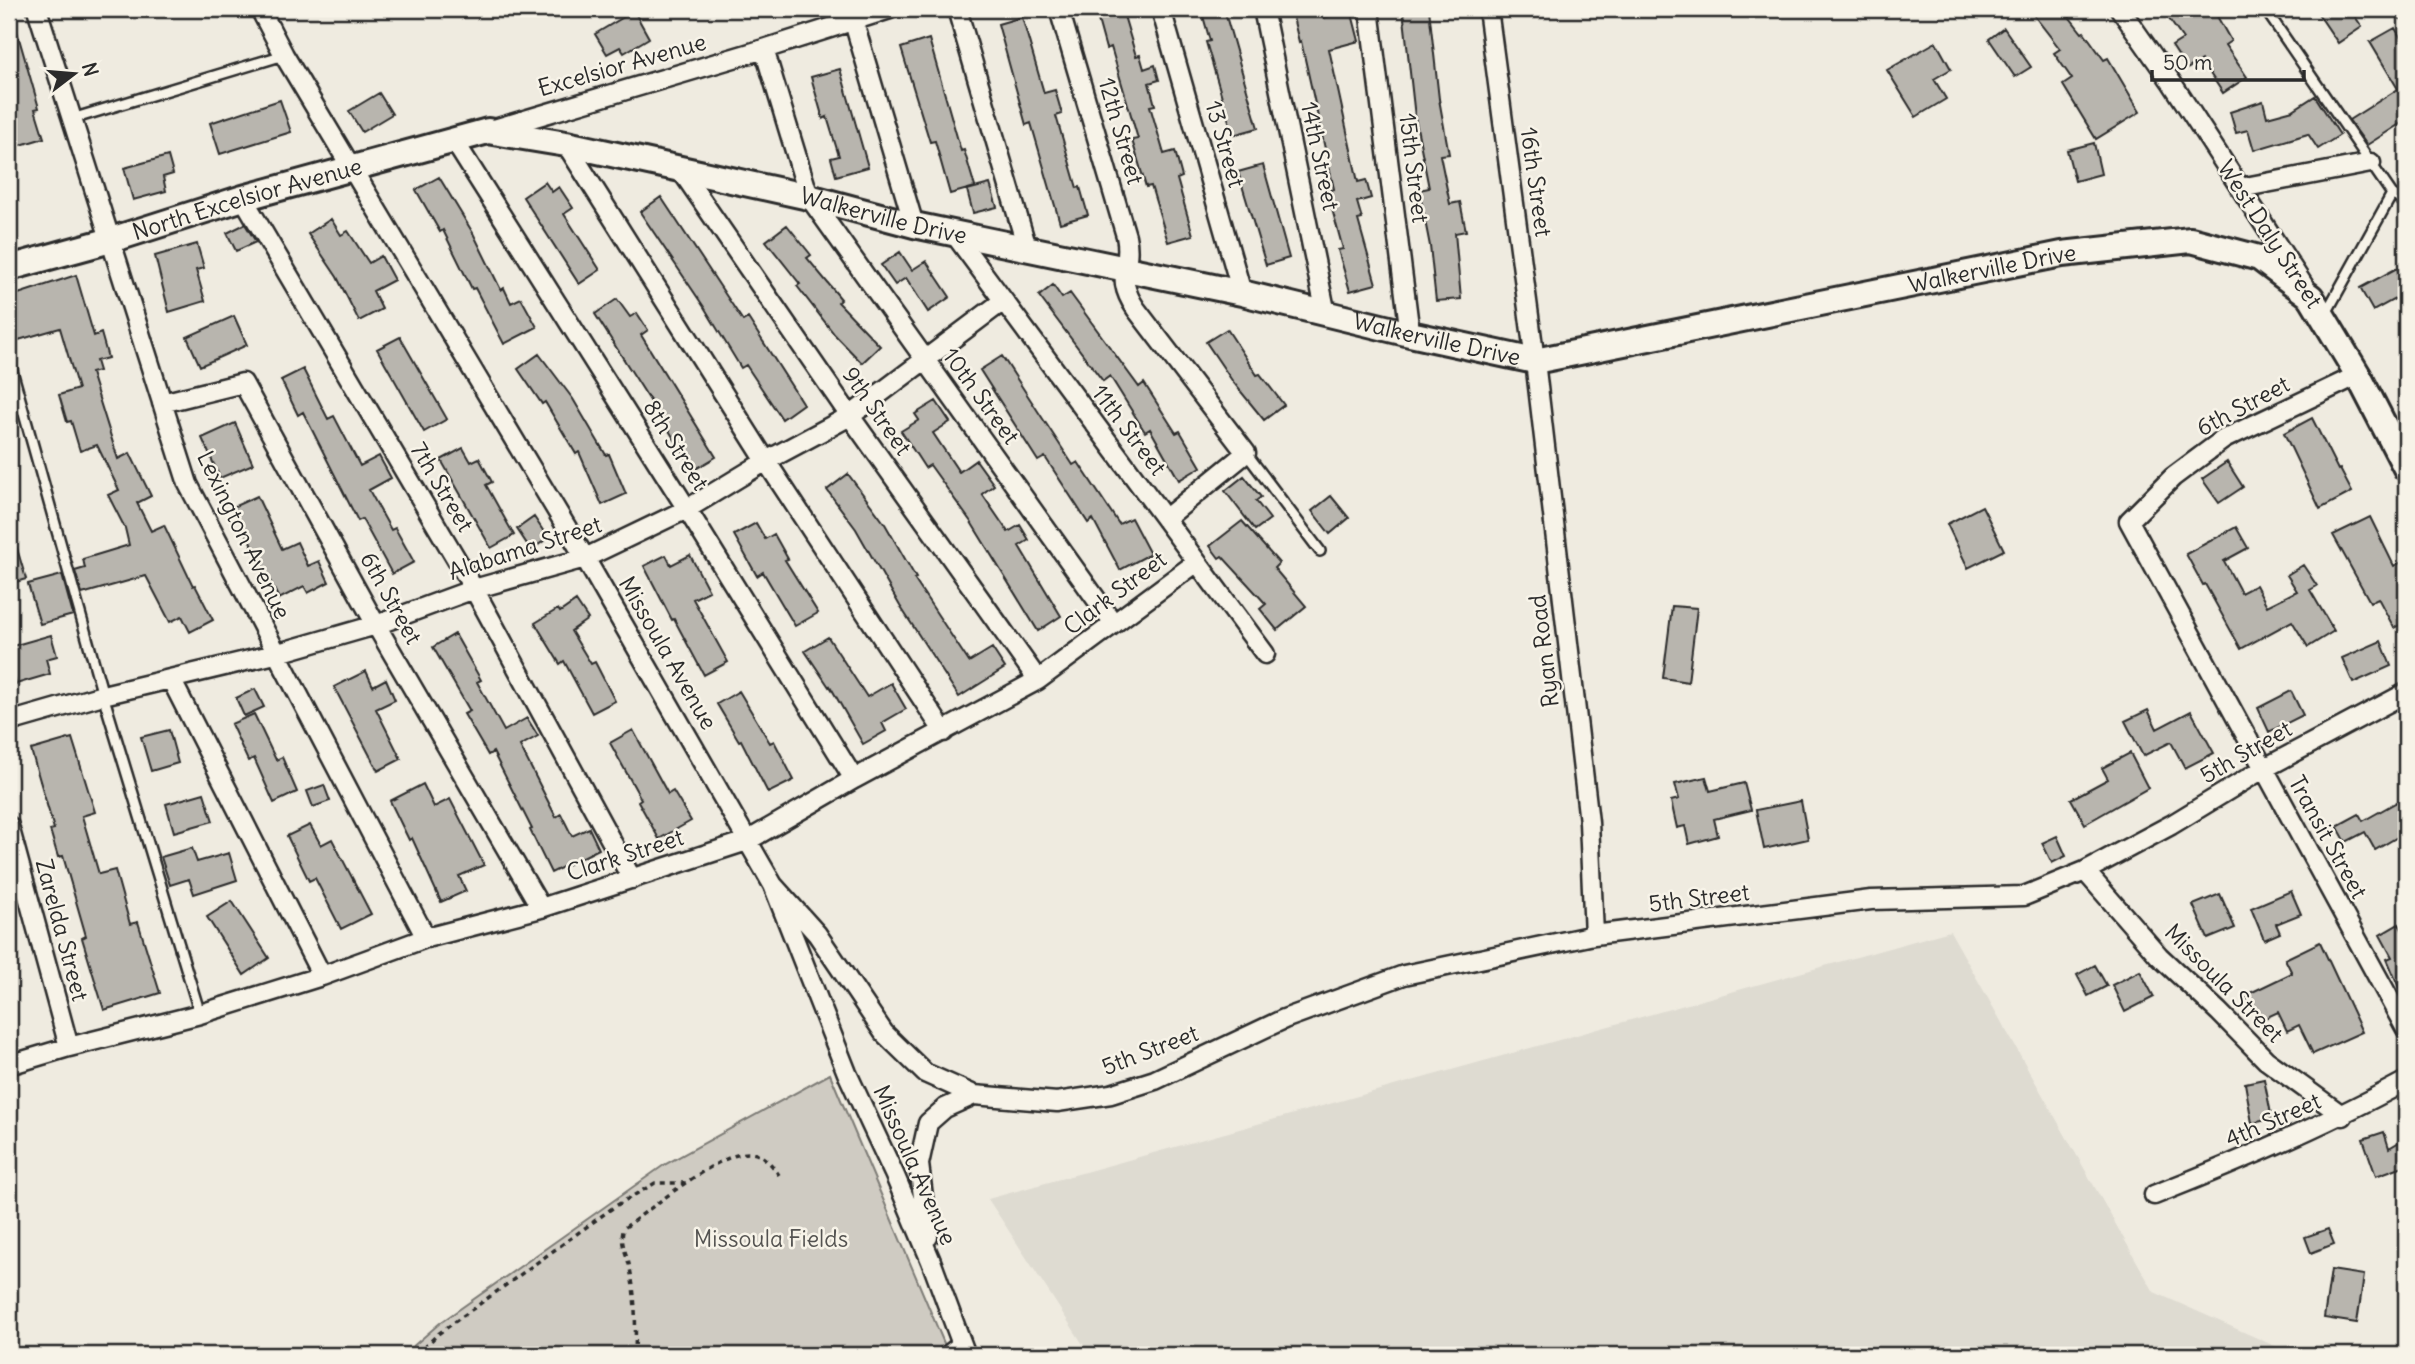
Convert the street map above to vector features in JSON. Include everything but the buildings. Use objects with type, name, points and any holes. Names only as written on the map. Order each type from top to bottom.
[{"type":"street","name":"Lexington Avenue","points":[[37,9],[188,484],[426,938]]},
{"type":"street","name":"Missoula Avenue","points":[[260,9],[284,55],[585,558],[773,885],[848,1073],[931,1261],[963,1348]]},
{"type":"street","name":"Excelsior Avenue","points":[[488,131],[764,49],[851,14],[890,9]]},
{"type":"street","points":[[957,9],[1027,248]]},
{"type":"street","name":"12th Street","points":[[1059,9],[1126,236],[1128,247],[1125,268]]},
{"type":"street","name":"13 Street","points":[[1161,9],[1242,293]]},
{"type":"street","name":"14th Street","points":[[1263,9],[1326,314]]},
{"type":"street","name":"15th Street","points":[[1369,9],[1410,334]]},
{"type":"street","name":"16th Street","points":[[1488,9],[1535,361]]},
{"type":"street","name":"West Daly Street","points":[[2120,9],[2172,83],[2317,307],[2358,375],[2406,468]]},
{"type":"street","points":[[851,14],[914,225]]},
{"type":"street","name":"10th Street","points":[[764,49],[808,197],[1114,624]]},
{"type":"street","name":"Walkerville Drive","points":[[488,131],[566,144],[808,197],[955,235],[1242,293],[1535,361],[2062,254],[2191,240],[2259,258],[2317,307]]},
{"type":"street","name":"North Excelsior Avenue","points":[[9,268],[111,240],[243,198],[488,131]]},
{"type":"street","name":"8th Street","points":[[453,139],[854,779]]},
{"type":"street","points":[[566,144],[766,461],[944,732]]},
{"type":"street","points":[[2240,188],[2371,163]]},
{"type":"street","name":"9th Street","points":[[680,169],[850,416],[1038,680]]},
{"type":"street","name":"7th Street","points":[[243,198],[474,589],[632,879]]},
{"type":"street","name":"11th Street","points":[[955,235],[1265,654]]},
{"type":"street","points":[[1125,268],[1124,284],[1128,297],[1246,453]]},
{"type":"street","name":"Alabama Street","points":[[9,722],[103,695],[275,654],[376,625],[474,589],[585,558],[687,509],[766,461],[850,416],[1003,301]]},
{"type":"street","name":"Ryan Road","points":[[1535,361],[1589,822],[1594,935]]},
{"type":"street","name":"6th Street","points":[[2129,521],[2173,477],[2224,439],[2358,375]]},
{"type":"street","name":"6th Street","points":[[162,403],[243,383],[376,625],[541,908]]},
{"type":"street","name":"Clark Street","points":[[1165,519],[1246,453]]},
{"type":"street","name":"Transit Street","points":[[2129,521],[2406,1029]]},
{"type":"street","name":"Clark Street","points":[[9,1065],[69,1046],[200,1014],[322,976],[426,938],[541,908],[747,841],[854,779],[1038,680],[1197,562]]},
{"type":"street","points":[[171,679],[322,976]]},
{"type":"street","name":"5th Street","points":[[773,885],[817,934],[884,1032],[925,1073],[974,1096],[1057,1102],[1111,1094],[1155,1080],[1284,1019],[1404,975],[1594,935],[1871,900],[2024,896],[2085,871],[2171,825],[2263,769],[2406,693]]},
{"type":"street","name":"Zarelda Street","points":[[9,826],[69,1046]]},
{"type":"street","name":"Missoula Street","points":[[2085,871],[2159,956],[2266,1060],[2343,1116]]},
{"type":"street","name":"4th Street","points":[[2154,1195],[2230,1166],[2343,1116],[2406,1081]]},
{"type":"street","name":"5th Street","points":[[931,1261],[919,1164],[928,1123],[945,1108],[974,1096]]},
{"type":"lane","points":[[2265,9],[2392,194],[2406,203]]},
{"type":"lane","points":[[72,119],[284,55]]},
{"type":"lane","points":[[2317,307],[2392,194]]},
{"type":"lane","points":[[9,360],[103,695],[200,1014]]},
{"type":"lane","points":[[1246,453],[1320,551]]},
{"type":"lane","points":[[941,1355],[963,1348]]},
{"type":"path","points":[[635,1355],[636,1311],[631,1271],[621,1236],[624,1228],[729,1157],[751,1153],[768,1161],[779,1175]]},
{"type":"path","points":[[417,1355],[438,1334],[614,1207],[655,1183],[686,1184]]},
{"type":"shaded area","points":[[1950,931],[2154,1292],[2295,1355],[1090,1355],[988,1199]]},
{"type":"green space","name":"Missoula Fields","points":[[830,1074],[949,1355],[403,1355],[440,1323],[664,1165]]}]
